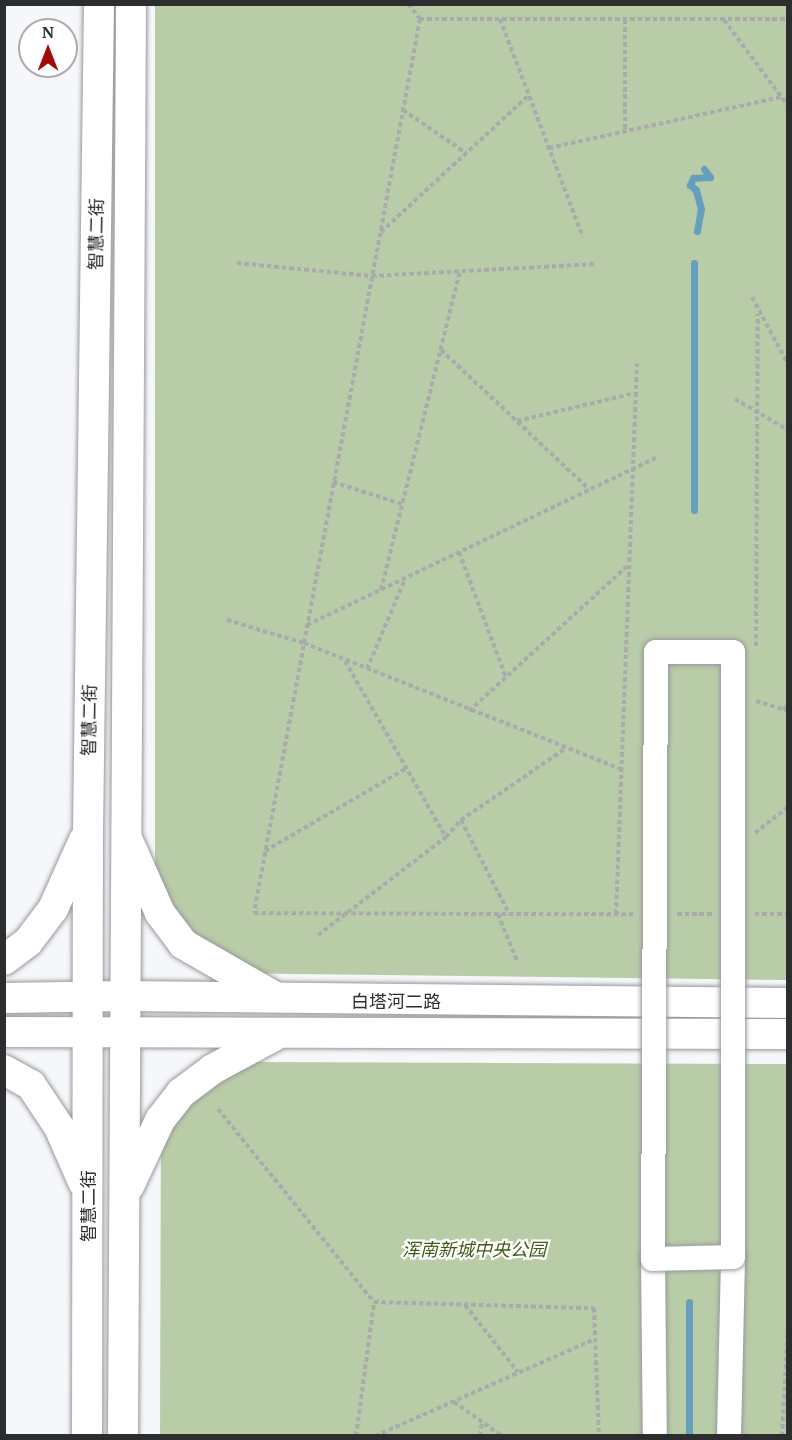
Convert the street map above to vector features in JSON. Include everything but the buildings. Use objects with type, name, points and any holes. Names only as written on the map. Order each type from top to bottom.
[{"type":"main road","name":"智慧二街","points":[[87,1436],[88,832],[99,4]]},
{"type":"main road","name":"智慧二街","points":[[123,1436],[126,996],[124,832],[131,4]]},
{"type":"main road","points":[[4,960],[28,942],[53,909],[88,832]]},
{"type":"main road","points":[[124,832],[160,913],[183,944],[280,1000]]},
{"type":"main road","name":"白塔河二路","points":[[4,998],[126,996],[280,1000],[788,1003]]},
{"type":"main road","name":"白塔河二路","points":[[4,1032],[788,1034]]},
{"type":"main road","points":[[125,1194],[160,1120],[182,1093],[213,1069],[278,1034]]},
{"type":"main road","points":[[4,1070],[31,1085],[59,1127],[89,1194]]},
{"type":"street","points":[[655,1436],[653,1258],[656,652],[733,652],[733,1257],[729,1436]]},
{"type":"street","points":[[653,1258],[733,1257]]},
{"type":"path","points":[[408,4],[420,19],[254,913],[639,914]]},
{"type":"path","points":[[420,19],[788,19]]},
{"type":"path","points":[[500,19],[584,237]]},
{"type":"path","points":[[625,19],[625,129]]},
{"type":"path","points":[[724,19],[788,106]]},
{"type":"path","points":[[380,233],[529,95]]},
{"type":"path","points":[[549,148],[625,129],[781,97]]},
{"type":"path","points":[[403,110],[466,153]]},
{"type":"path","points":[[237,263],[372,276],[595,264]]},
{"type":"path","points":[[381,590],[460,271]]},
{"type":"path","points":[[752,297],[758,314],[788,364]]},
{"type":"path","points":[[756,655],[758,314]]},
{"type":"path","points":[[441,350],[590,489]]},
{"type":"path","points":[[616,914],[627,566],[638,363]]},
{"type":"path","points":[[516,421],[635,393]]},
{"type":"path","points":[[735,399],[788,430]]},
{"type":"path","points":[[307,626],[657,457]]},
{"type":"path","points":[[333,482],[402,504]]},
{"type":"path","points":[[459,552],[506,678]]},
{"type":"path","points":[[469,711],[627,566]]},
{"type":"path","points":[[367,669],[406,578]]},
{"type":"path","points":[[227,620],[304,643],[469,711],[621,769]]},
{"type":"path","points":[[345,660],[446,837]]},
{"type":"path","points":[[756,690],[756,712]]},
{"type":"path","points":[[756,701],[786,711],[788,702]]},
{"type":"path","points":[[318,935],[446,837],[461,820],[566,748]]},
{"type":"path","points":[[265,852],[407,768]]},
{"type":"path","points":[[755,833],[788,807]]},
{"type":"path","points":[[461,820],[509,914]]},
{"type":"path","points":[[755,822],[755,845]]},
{"type":"path","points":[[754,902],[754,914]]},
{"type":"path","points":[[498,914],[517,961]]},
{"type":"path","points":[[674,914],[720,914]]},
{"type":"path","points":[[743,914],[788,914]]},
{"type":"path","points":[[218,1109],[374,1302],[356,1436]]},
{"type":"path","points":[[374,1302],[594,1308],[599,1436]]},
{"type":"path","points":[[464,1304],[518,1372]]},
{"type":"path","points":[[782,1436],[788,1324]]},
{"type":"path","points":[[375,1436],[595,1339]]},
{"type":"path","points":[[453,1401],[502,1436]]},
{"type":"path","points":[[480,1436],[482,1422]]},
{"type":"green space","points":[[155,5],[787,5],[787,980],[220,973],[155,911]]},
{"type":"green space","name":"浑南新城中央公园","points":[[229,1062],[787,1064],[787,1435],[160,1436],[161,1117]]},
{"type":"waterway","points":[[697,231],[701,209],[696,190],[690,185],[693,178],[710,177],[704,169]]},
{"type":"waterway","points":[[694,263],[694,510]]},
{"type":"waterway","points":[[689,1302],[689,1436]]}]
